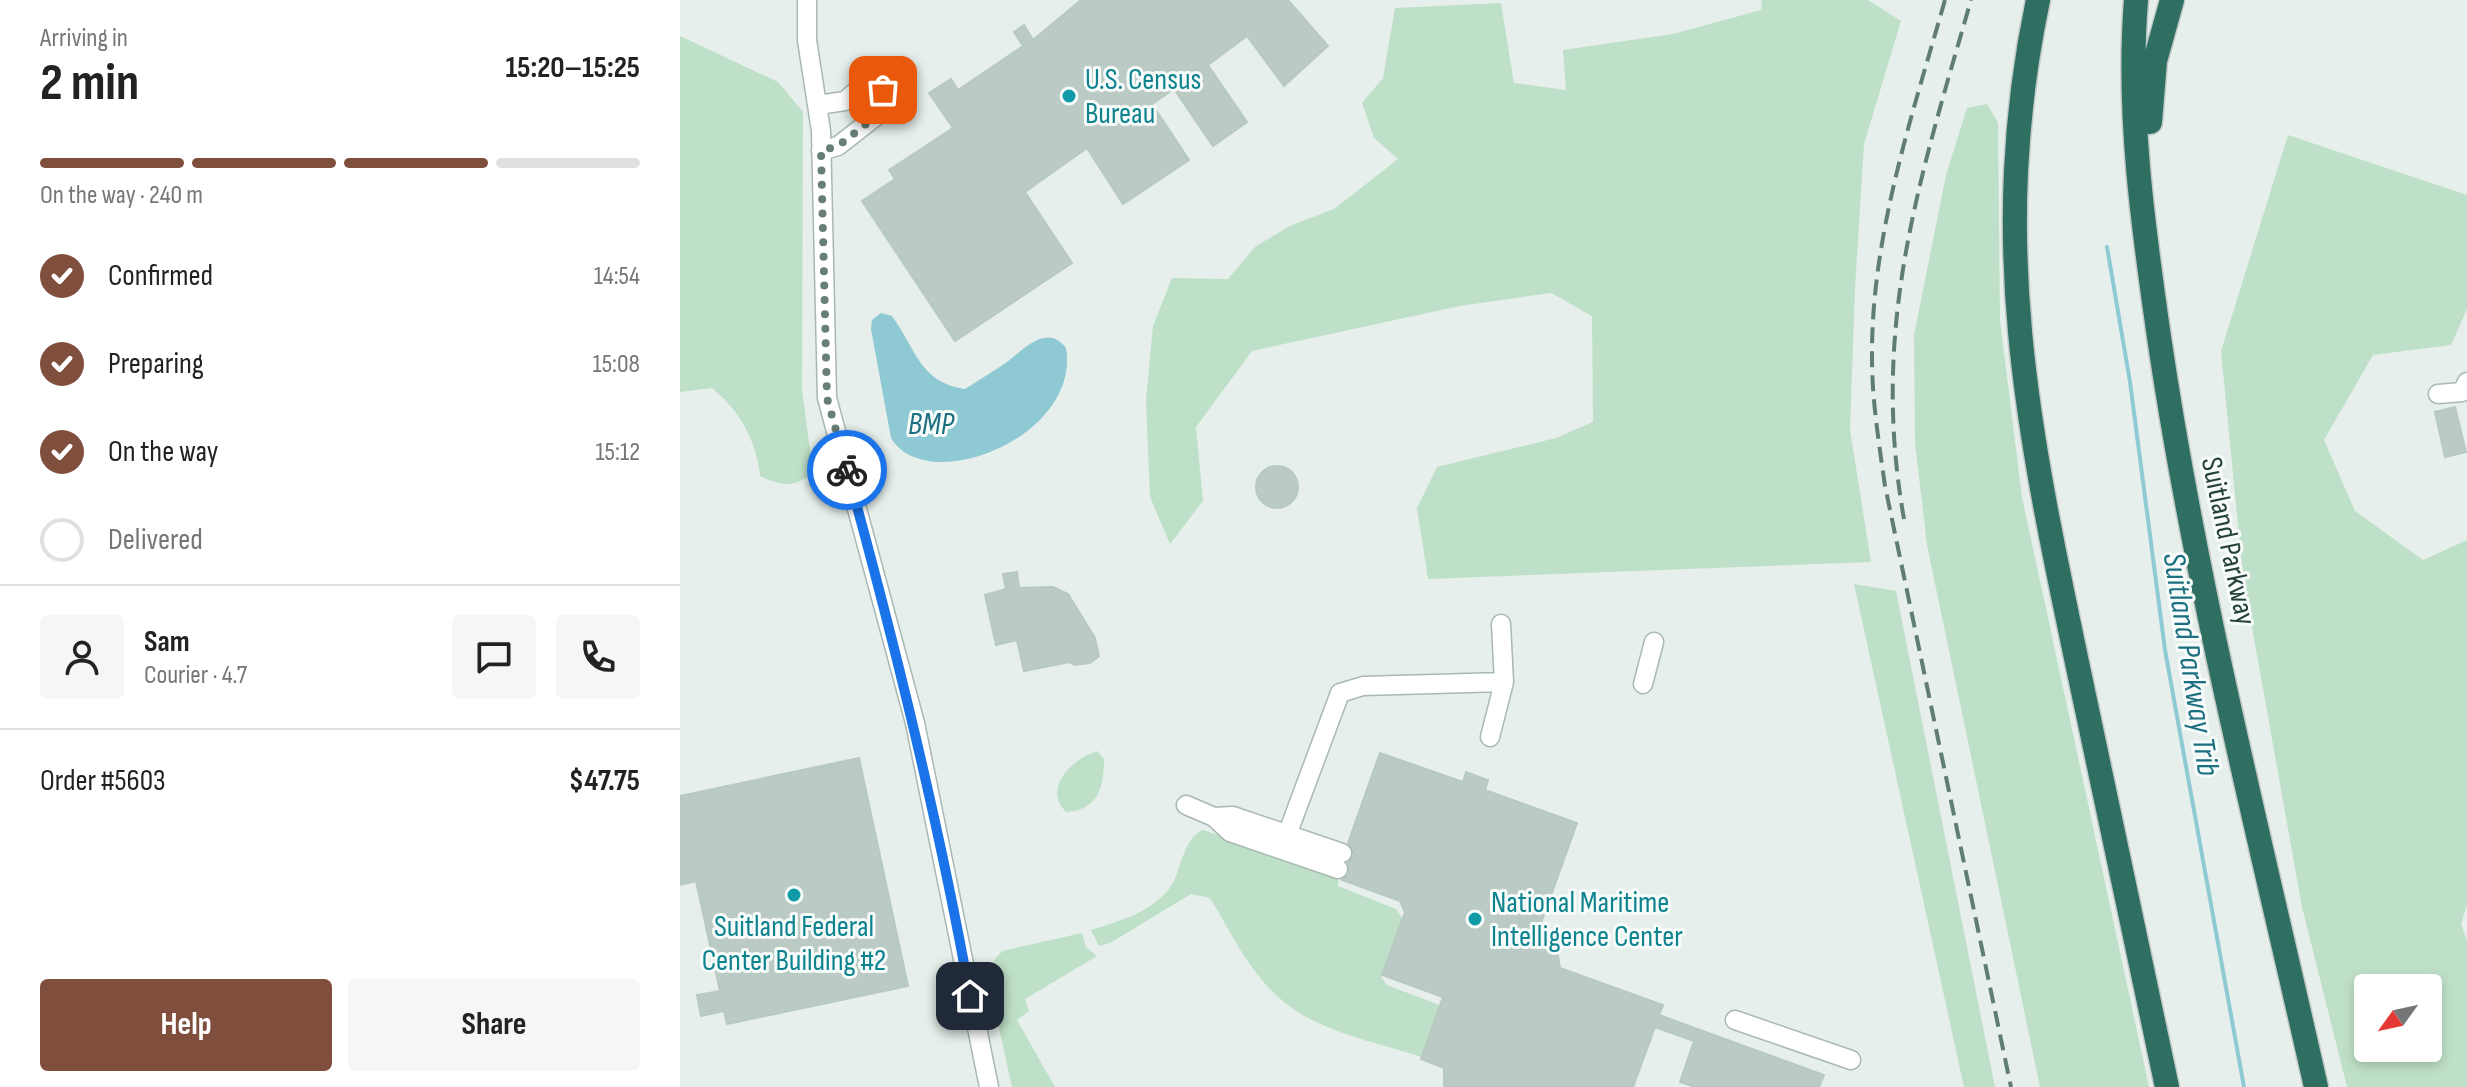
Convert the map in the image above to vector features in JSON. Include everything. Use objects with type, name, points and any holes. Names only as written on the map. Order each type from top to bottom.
[{"type":"highway","points":[[2038,0],[2020,111],[2014,195],[2014,275],[2023,385],[2047,522],[2167,1087]]},
{"type":"highway","name":"Suitland Parkway","points":[[2136,0],[2134,86],[2147,248],[2190,519],[2316,1087]]},
{"type":"highway","points":[[2147,248],[2152,79],[2172,0]]},
{"type":"lane","points":[[807,0],[807,40],[818,105],[821,151],[827,398],[915,723],[989,1087]]},
{"type":"lane","points":[[818,105],[845,101],[881,69],[884,110],[838,146],[821,151]]},
{"type":"lane","points":[[2438,394],[2462,392],[2467,382]]},
{"type":"lane","points":[[1490,737],[1504,682],[1501,624]]},
{"type":"lane","points":[[1643,684],[1654,642]]},
{"type":"lane","points":[[1287,835],[1340,693],[1363,686],[1504,682]]},
{"type":"lane","points":[[1186,805],[1214,817],[1230,832],[1340,861],[1287,835],[1233,816],[1214,817]]},
{"type":"lane","points":[[1735,1020],[1851,1060]]},
{"type":"green space","points":[[1762,0],[1868,0],[1901,21],[1864,144],[1855,288],[1850,430],[1871,562],[1428,579],[1417,508],[1437,467],[1556,438],[1593,422],[1592,316],[1551,293],[1460,306],[1252,351],[1196,427],[1203,501],[1170,544],[1150,497],[1146,400],[1153,326],[1172,278],[1228,279],[1256,246],[1292,225],[1334,209],[1398,159],[1374,138],[1362,103],[1383,78],[1395,8],[1501,3],[1514,83],[1566,90],[1563,50],[1673,34],[1761,10]]},
{"type":"green space","points":[[680,36],[778,82],[803,112],[802,389],[813,473],[794,483],[775,482],[760,476],[755,450],[745,427],[731,406],[712,388],[680,392]]},
{"type":"green space","points":[[1987,104],[1998,123],[2000,320],[2022,497],[2149,1087],[2040,1087],[1927,545],[1915,443],[1914,335],[1946,175],[1967,108]]},
{"type":"green space","points":[[2288,135],[2467,195],[2467,309],[2451,345],[2373,355],[2324,440],[2355,511],[2423,560],[2467,540],[2467,905],[2461,924],[2467,941],[2467,1087],[2347,1087],[2302,907],[2243,577],[2221,351]]},
{"type":"green space","points":[[1854,584],[1896,591],[1995,1087],[1964,1087]]},
{"type":"green space","points":[[1097,751],[1104,759],[1103,779],[1097,796],[1085,807],[1066,812],[1059,803],[1057,793],[1063,776],[1078,761]]},
{"type":"green space","points":[[1203,830],[1339,874],[1338,886],[1396,909],[1403,919],[1381,977],[1387,985],[1442,1006],[1425,1058],[1344,1033],[1287,1005],[1254,970],[1210,898],[1191,894],[1110,943],[1099,946],[1091,930],[1133,915],[1161,897],[1173,882],[1191,840]]},
{"type":"green space","points":[[1082,933],[1086,947],[1097,956],[1025,999],[1029,1011],[1017,1020],[1055,1087],[1012,1087],[986,970],[1002,951]]},
{"type":"water","name":"BMP","points":[[881,313],[892,316],[928,372],[950,385],[965,389],[1043,338],[1059,341],[1066,348],[1064,380],[1050,408],[1027,431],[998,449],[966,459],[936,462],[909,455],[891,438],[871,329],[872,320]]},
{"type":"building","points":[[1081,0],[1288,0],[1328,46],[1284,86],[1247,36],[1208,65],[1247,122],[1213,146],[1174,89],[1152,104],[1189,160],[1123,204],[1087,148],[1025,192],[1072,263],[955,341],[862,201],[895,179],[889,170],[953,128],[929,93],[951,79],[958,90],[1023,46],[1014,32],[1024,25],[1033,40]]},
{"type":"building","points":[[2455,407],[2466,452],[2445,457],[2435,412]]},
{"type":"building","points":[[1277,466],[1292,472],[1298,487],[1292,502],[1277,508],[1262,502],[1256,487],[1262,472]]},
{"type":"building","points":[[1017,572],[1019,588],[1053,587],[1068,594],[1095,638],[1099,656],[1090,663],[1074,665],[1070,662],[1024,671],[1017,640],[996,645],[985,595],[1006,589],[1003,574]]},
{"type":"building","name":"National Maritime Intelligence Center","points":[[1380,753],[1463,782],[1466,772],[1488,780],[1485,790],[1577,823],[1540,926],[1556,943],[1560,968],[1663,1005],[1659,1015],[1824,1075],[1819,1087],[1695,1087],[1680,1082],[1694,1041],[1655,1027],[1633,1087],[1444,1087],[1444,1068],[1421,1059],[1443,997],[1382,975],[1405,912],[1400,901],[1342,880],[1349,874],[1348,863],[1354,856],[1348,843]]},
{"type":"building","name":"Suitland Federal Center Building #2","points":[[859,758],[908,986],[727,1024],[724,1011],[701,1016],[697,995],[720,991],[696,881],[680,885],[680,796]]},
{"type":"waterway","name":"Suitland Parkway Trib","points":[[2107,247],[2130,382],[2165,650],[2244,1087]]},
{"type":"railway","points":[[1945,0],[1907,132],[1886,222],[1873,312],[1873,390],[1885,486],[2011,1087]]},
{"type":"railway","points":[[1904,519],[1895,449],[1893,383],[1905,256],[1918,193],[1971,0]]},
{"type":"way so far","points":[[847,470],[827,398],[821,151],[838,146],[884,110],[883,90]]},
{"type":"place","name":"U.S. Census Bureau","points":[[1069,96]]},
{"type":"place","name":"Suitland Federal Center Building #2","points":[[794,895]]},
{"type":"place","name":"National Maritime Intelligence Center","points":[[1475,919]]},
{"type":"route","points":[[847,470],[915,723],[960,933],[970,996]]}]
